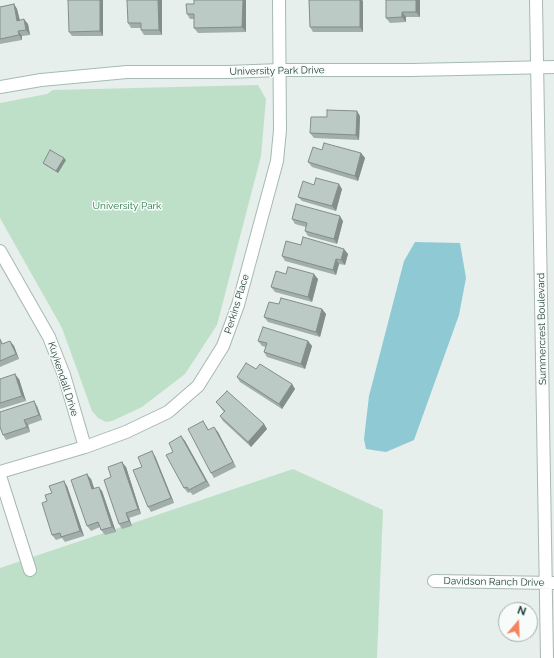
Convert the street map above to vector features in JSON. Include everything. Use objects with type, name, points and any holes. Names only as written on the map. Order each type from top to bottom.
[{"type":"street","name":"Perkins Place","points":[[0,472],[85,447],[126,432],[168,412],[198,386],[224,346],[238,305],[277,162],[280,130],[279,0]]},
{"type":"street","name":"Summercrest Boulevard","points":[[536,0],[550,583],[548,658]]},
{"type":"street","name":"University Park Drive","points":[[0,87],[41,80],[127,72],[411,70],[554,67]]},
{"type":"street","name":"Kuykendall Drive","points":[[0,251],[49,337],[64,375],[85,447]]},
{"type":"street","points":[[0,476],[30,570]]},
{"type":"street","name":"Davidson Ranch Drive","points":[[434,581],[550,583]]},
{"type":"green space","name":"University Park","points":[[258,85],[266,99],[261,156],[217,325],[185,374],[142,407],[112,421],[106,422],[98,418],[92,411],[62,328],[0,218],[0,103],[47,94],[53,90]]},
{"type":"green space","points":[[293,469],[383,510],[377,658],[0,658],[0,568]]},
{"type":"water","points":[[415,242],[460,243],[466,278],[459,315],[414,440],[386,452],[366,449],[364,439],[369,396],[404,261]]},
{"type":"building","points":[[68,0],[100,0],[100,31],[69,32]]},
{"type":"building","points":[[127,0],[158,0],[159,30],[141,30],[141,23],[128,23]]},
{"type":"building","points":[[194,0],[243,0],[242,27],[194,28],[194,14],[187,14],[186,4],[194,4]]},
{"type":"building","points":[[309,0],[360,0],[360,27],[310,27]]},
{"type":"building","points":[[386,0],[416,0],[416,12],[402,12],[402,17],[386,18]]},
{"type":"building","points":[[14,4],[17,21],[24,19],[26,30],[18,31],[19,35],[0,39],[0,7]]},
{"type":"building","points":[[327,110],[357,111],[356,135],[310,133],[311,117],[327,117]]},
{"type":"building","points":[[324,143],[361,153],[355,176],[308,162],[313,147],[322,150]]},
{"type":"building","points":[[50,150],[64,158],[56,171],[43,163]]},
{"type":"building","points":[[316,178],[339,184],[332,206],[298,197],[303,181],[314,185]]},
{"type":"building","points":[[296,204],[340,216],[334,239],[305,231],[307,223],[292,219]]},
{"type":"building","points":[[303,237],[344,249],[341,260],[336,259],[333,270],[282,256],[286,241],[301,245]]},
{"type":"building","points":[[288,267],[314,274],[308,297],[271,287],[276,271],[286,274]]},
{"type":"building","points":[[281,298],[322,309],[316,332],[264,317],[269,302],[279,304]]},
{"type":"building","points":[[263,327],[308,341],[301,364],[264,352],[267,343],[258,341]]},
{"type":"building","points":[[0,340],[2,344],[10,341],[16,354],[0,361]]},
{"type":"building","points":[[246,363],[256,369],[260,364],[292,384],[279,404],[237,377]]},
{"type":"building","points":[[15,374],[22,396],[0,403],[0,379]]},
{"type":"building","points":[[227,391],[264,424],[248,442],[220,416],[225,411],[216,402]]},
{"type":"building","points":[[34,401],[39,415],[24,420],[27,427],[3,435],[0,427],[0,412]]},
{"type":"building","points":[[203,421],[208,430],[214,427],[233,462],[211,473],[188,429]]},
{"type":"building","points":[[181,436],[206,481],[189,490],[187,487],[184,488],[166,455],[173,452],[169,443]]},
{"type":"building","points":[[152,451],[171,498],[148,507],[133,470],[142,467],[138,457]]},
{"type":"building","points":[[122,462],[138,509],[126,513],[129,521],[119,524],[104,480],[111,477],[108,467]]},
{"type":"building","points":[[87,474],[92,489],[99,487],[112,527],[101,530],[98,522],[87,526],[71,480]]},
{"type":"building","points":[[64,481],[80,531],[61,537],[60,533],[52,535],[42,503],[47,501],[45,495],[52,493],[49,486]]}]
